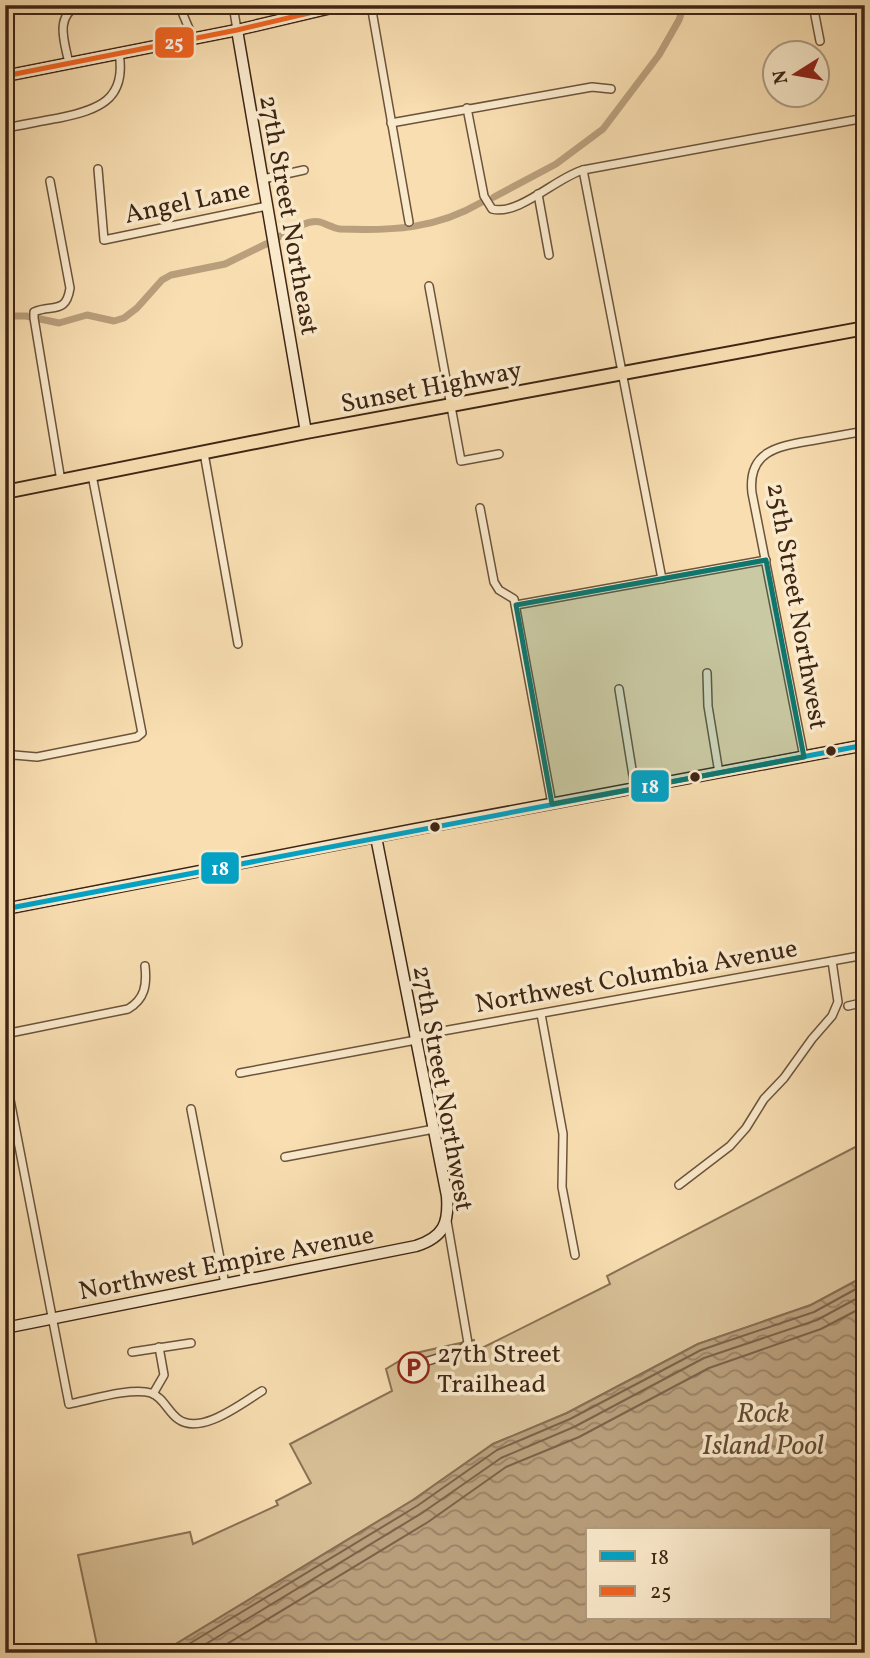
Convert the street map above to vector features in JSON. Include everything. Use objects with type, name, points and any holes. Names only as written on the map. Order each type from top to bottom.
[{"type":"highway","name":"Sunset Highway","points":[[5,492],[306,432],[865,328]]},
{"type":"street","points":[[69,64],[62,28],[63,19],[67,12],[78,5]]},
{"type":"street","points":[[179,5],[193,38]]},
{"type":"street","name":"27th Street Northeast","points":[[233,5],[306,432]]},
{"type":"street","points":[[370,5],[409,222]]},
{"type":"street","points":[[813,5],[819,38]]},
{"type":"street","points":[[5,76],[237,30],[339,6]]},
{"type":"street","points":[[5,128],[94,110],[113,95],[118,84],[121,71],[119,53]]},
{"type":"street","points":[[391,123],[592,87],[611,89]]},
{"type":"street","points":[[467,108],[487,204],[499,211],[583,170],[865,118]]},
{"type":"street","name":"Angel Lane","points":[[98,169],[104,240],[267,206]]},
{"type":"street","points":[[263,179],[304,170]]},
{"type":"street","points":[[583,170],[662,579]]},
{"type":"street","points":[[50,181],[70,288],[63,305],[53,309],[40,309],[34,312],[34,318],[61,481]]},
{"type":"street","points":[[538,194],[549,255]]},
{"type":"street","points":[[429,286],[461,461],[499,454]]},
{"type":"street","name":"25th Street Northwest","points":[[804,757],[751,484],[757,463],[776,448],[865,431]]},
{"type":"street","points":[[204,453],[238,644]]},
{"type":"street","points":[[5,757],[37,757],[140,736],[140,715],[92,475]]},
{"type":"street","points":[[480,508],[494,582],[499,590],[514,599],[516,605],[552,804]]},
{"type":"street","points":[[516,605],[766,560]]},
{"type":"street","points":[[707,673],[708,705],[719,772]]},
{"type":"street","points":[[619,689],[635,788]]},
{"type":"street","points":[[5,909],[865,745]]},
{"type":"street","name":"27th Street Northwest","points":[[376,837],[447,1196],[447,1222],[468,1338],[466,1346],[460,1351],[412,1366],[407,1377]]},
{"type":"street","name":"Northwest Columbia Avenue","points":[[240,1073],[631,996],[865,955]]},
{"type":"street","points":[[679,1185],[730,1146],[832,1016],[838,1002],[832,961]]},
{"type":"street","points":[[5,1034],[128,1009],[142,997],[145,966]]},
{"type":"street","points":[[848,1006],[865,1002]]},
{"type":"street","points":[[541,1014],[563,1134],[562,1187],[575,1255]]},
{"type":"street","points":[[5,1074],[69,1404],[139,1392],[153,1394],[180,1421],[196,1424],[212,1420],[262,1391]]},
{"type":"street","points":[[191,1109],[225,1284]]},
{"type":"street","points":[[285,1157],[434,1129]]},
{"type":"street","name":"Northwest Empire Avenue","points":[[5,1328],[416,1246],[436,1236],[447,1222]]},
{"type":"street","points":[[132,1352],[191,1343]]},
{"type":"street","points":[[153,1394],[164,1375],[159,1347]]},
{"type":"highlighted area","points":[[766,560],[804,757],[552,804],[516,605]]},
{"type":"shaded area","points":[[865,1142],[865,1276],[811,1305],[698,1344],[567,1413],[493,1444],[413,1500],[161,1653],[61,1653],[97,1645],[78,1555],[190,1532],[193,1544],[278,1505],[276,1501],[311,1483],[290,1444],[392,1391],[386,1369],[411,1354],[474,1340],[476,1351],[610,1284],[607,1276]]},
{"type":"water","name":"Rock Island Pool","points":[[865,1276],[865,1653],[161,1653],[413,1500],[493,1444],[567,1413],[698,1344],[811,1305]]},
{"type":"waterway","points":[[494,197],[556,164],[603,129],[659,55],[679,20],[684,5]]},
{"type":"waterway","points":[[279,237],[310,222],[320,222],[340,229],[414,226],[448,218],[482,202]]},
{"type":"waterway","points":[[5,316],[26,316],[59,323],[87,315],[114,321],[124,318],[137,308],[162,280],[171,275],[225,264],[266,244]]},
{"type":"transit line","name":"25","points":[[5,76],[237,30],[343,5]]},
{"type":"transit line","name":"18","points":[[5,909],[865,745]]},
{"type":"place","name":"27th Street Trailhead","points":[[414,1368]]}]
